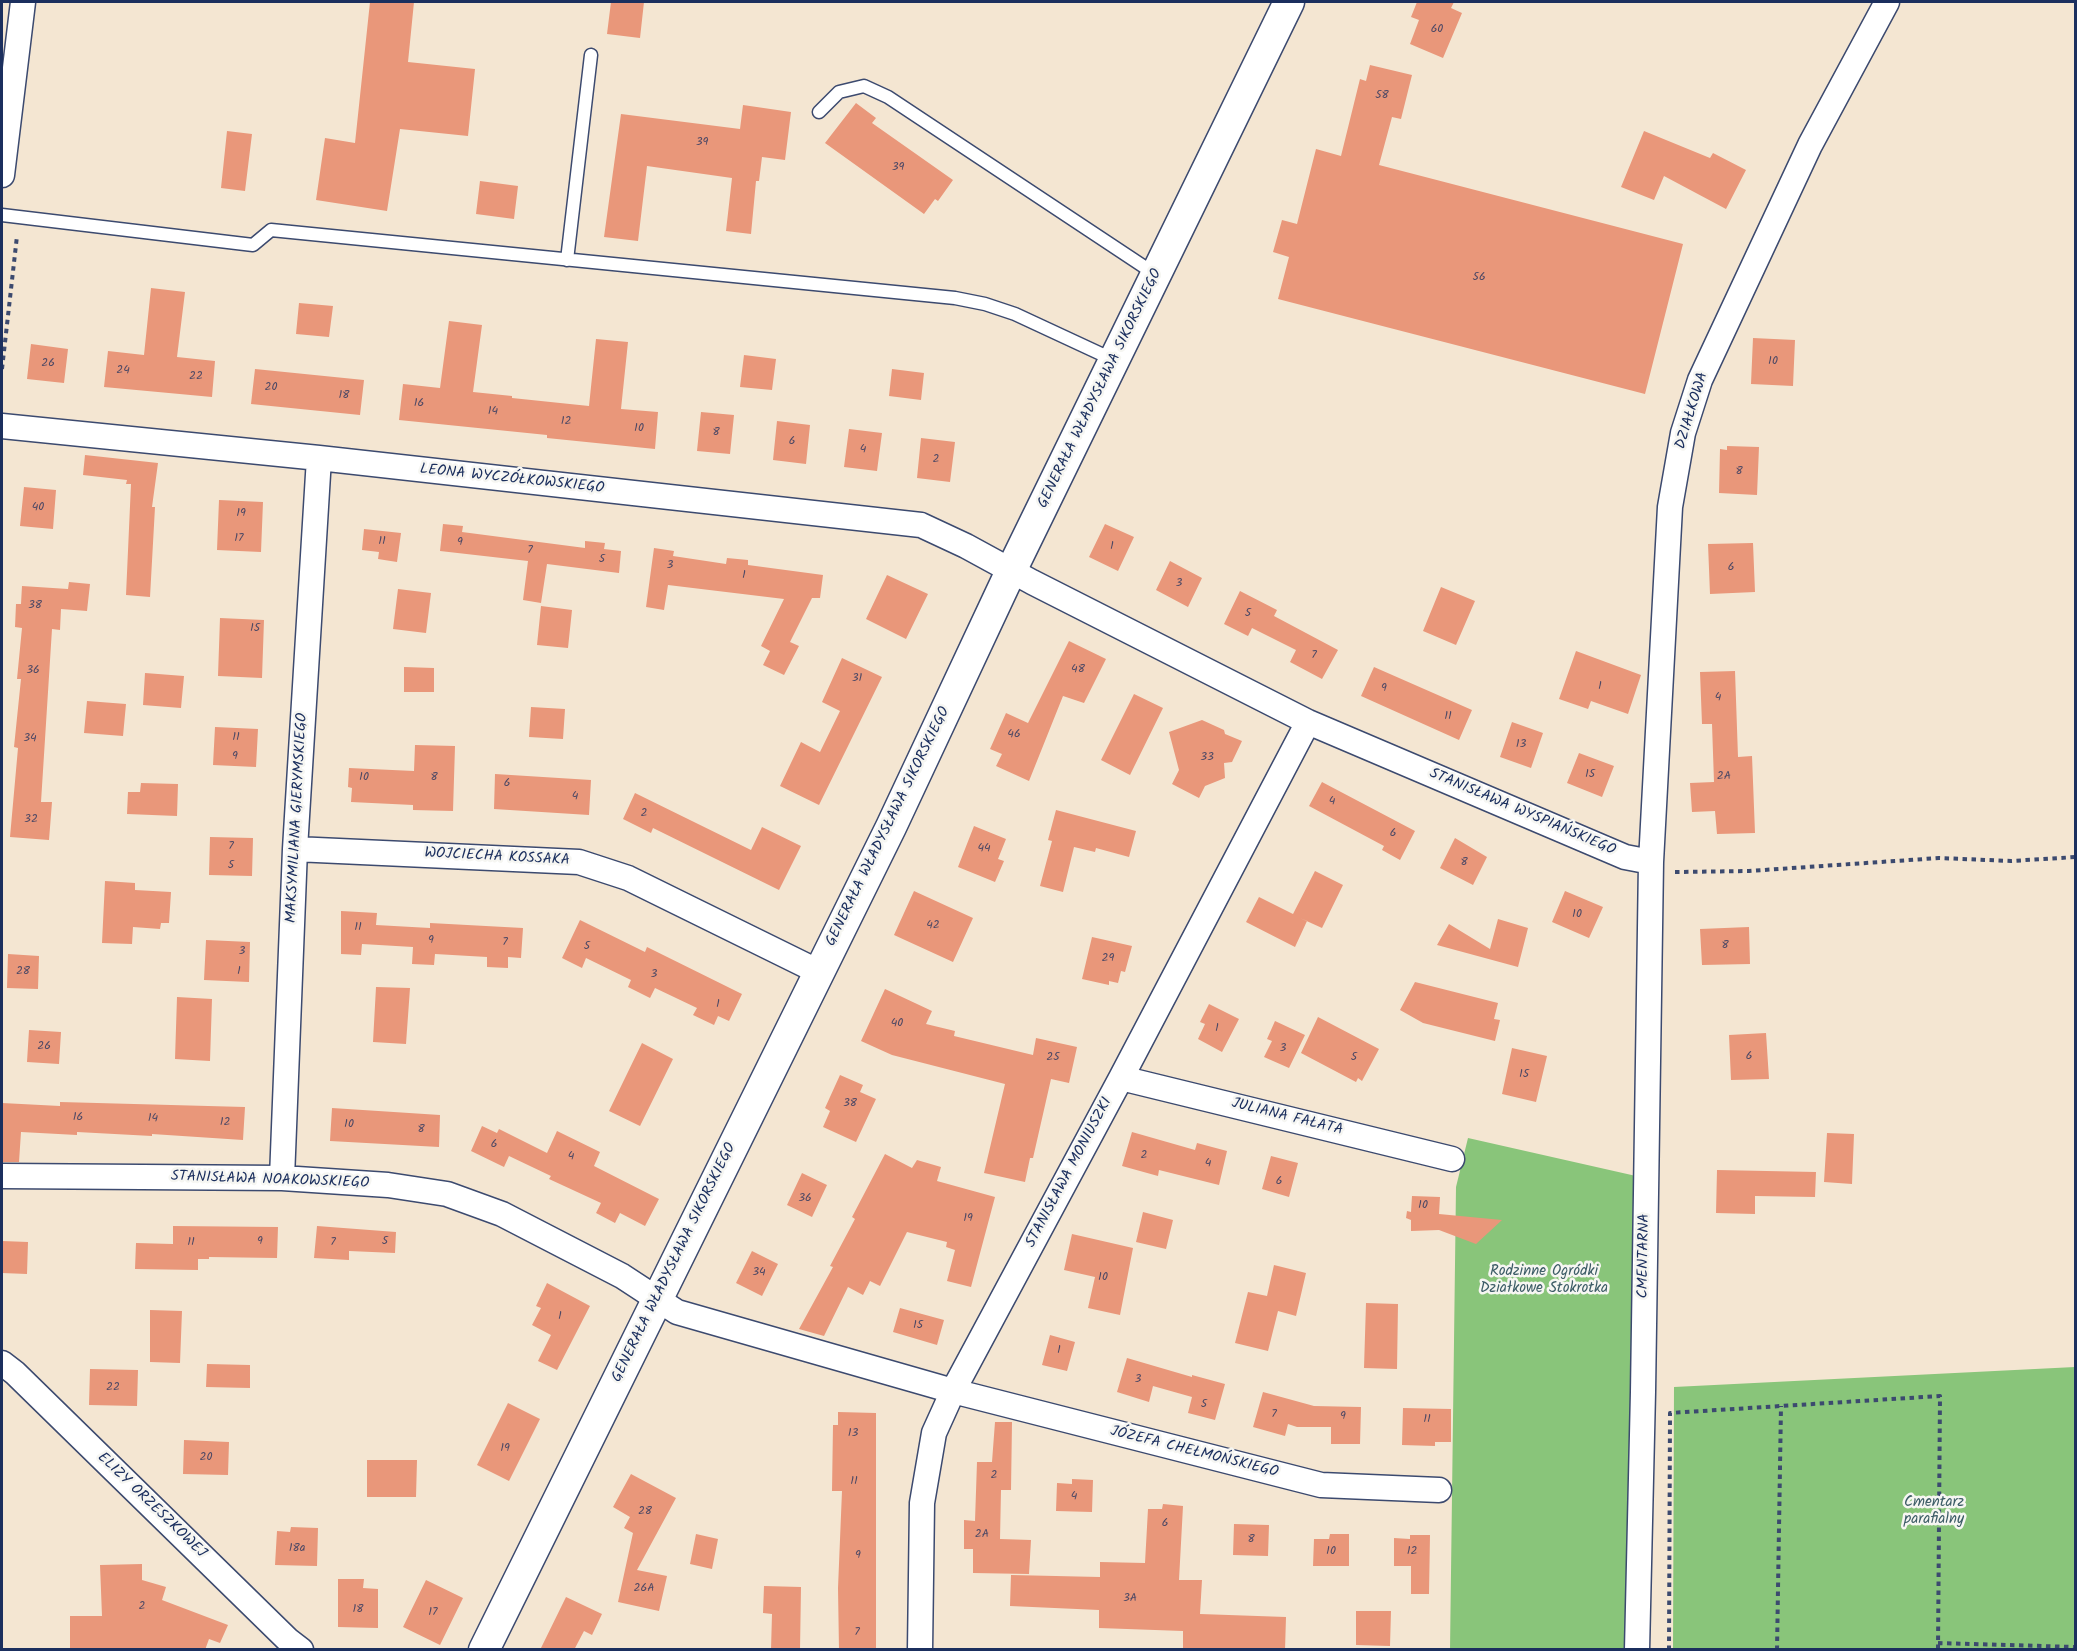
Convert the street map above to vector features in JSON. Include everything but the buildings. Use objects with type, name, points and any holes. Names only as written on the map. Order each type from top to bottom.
[{"type":"street","points":[[2,175],[7,89],[23,2]]},
{"type":"street","name":"GENERAŁA WŁADYSŁAWA SIKORSKIEGO","points":[[484,1650],[904,800],[1011,571],[1290,2]]},
{"type":"street","name":"DZIAŁKOWA","points":[[1651,862],[1670,507],[1683,433],[1700,380],[1810,145],[1887,2]]},
{"type":"street","name":"LEONA WYCZÓŁKOWSKIEGO","points":[[2,426],[319,458],[921,525],[1011,571]]},
{"type":"street","name":"MAKSYMILIANA GIERYMSKIEGO","points":[[282,1178],[295,849],[319,458]]},
{"type":"street","name":"STANISŁAWA WYSPIAŃSKIEGO","points":[[1011,571],[1308,722],[1625,857],[1651,862]]},
{"type":"street","name":"STANISŁAWA MONIUSZKI","points":[[920,1650],[922,1503],[933,1433],[953,1391],[1308,722]]},
{"type":"street","name":"WOJCIECHA KOSSAKA","points":[[295,849],[579,862],[628,878],[819,972]]},
{"type":"street","name":"CMENTARNA","points":[[1637,1650],[1651,862]]},
{"type":"street","name":"JULIANA FAŁATA","points":[[1121,1078],[1452,1159]]},
{"type":"street","name":"STANISŁAWA NOAKOWSKIEGO","points":[[2,1176],[282,1178],[388,1185],[447,1194],[502,1214],[622,1276],[676,1312],[953,1391]]},
{"type":"street","name":"ELIZY ORZESZKOWEJ","points":[[2,1363],[301,1650]]},
{"type":"street","name":"JÓZEFA CHEŁMOŃSKIEGO","points":[[953,1391],[1321,1485],[1439,1490]]},
{"type":"lane","points":[[567,260],[591,55]]},
{"type":"lane","points":[[819,112],[839,92],[864,86],[888,97],[1157,275]]},
{"type":"lane","points":[[2,215],[253,245],[271,230],[955,298],[985,304],[1015,314],[1115,360]]},
{"type":"path","points":[[1651,862],[1674,872],[1749,871],[1939,858],[2011,861],[2076,857]]},
{"type":"path","points":[[1669,1650],[1670,1413],[1940,1396],[1938,1650]]},
{"type":"path","points":[[1778,1650],[1781,1406]]},
{"type":"path","points":[[1938,1643],[2076,1647]]},
{"type":"green space","name":"Rodzinne Ogródki Działkowe Stokrotka","points":[[1468,1138],[1636,1176],[1625,1649],[1450,1650],[1456,1187]]},
{"type":"green space","name":"Cmentarz parafialny","points":[[2075,1367],[2075,1649],[1673,1649],[1674,1387]]}]
